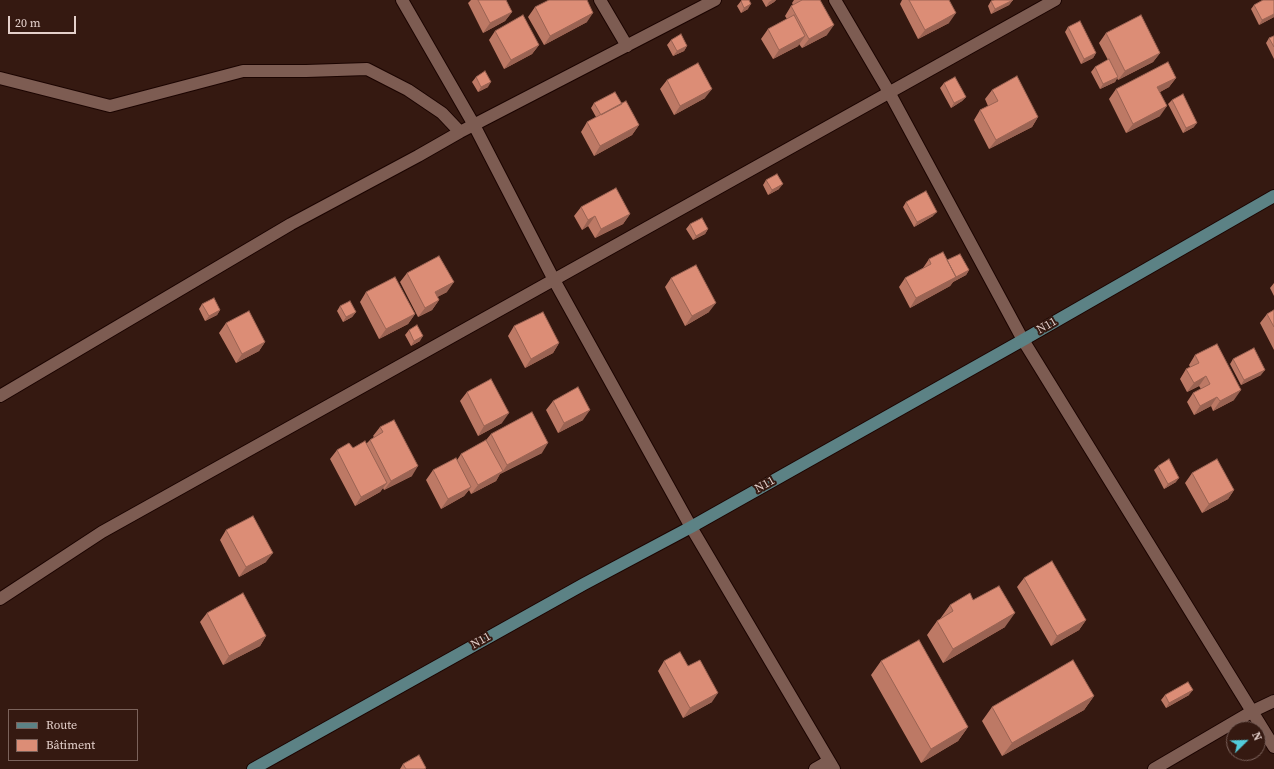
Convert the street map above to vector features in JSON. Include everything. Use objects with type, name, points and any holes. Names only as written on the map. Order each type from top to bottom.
[{"type":"main road","name":"N11","points":[[253,769],[584,584],[691,527],[1023,340],[1274,196]]},
{"type":"street","points":[[402,0],[474,125],[554,280],[691,527],[832,765],[815,769]]},
{"type":"street","points":[[600,0],[627,46]]},
{"type":"street","points":[[0,396],[291,224],[460,132],[715,0]]},
{"type":"street","points":[[835,0],[889,92],[1023,340],[1274,747]]},
{"type":"street","points":[[0,599],[102,532],[1055,0]]},
{"type":"street","points":[[0,78],[110,106],[243,71],[367,69],[408,90],[442,113],[460,132]]},
{"type":"street","points":[[1154,769],[1274,700]]},
{"type":"building","points":[[478,0],[506,0],[512,12],[490,23]]},
{"type":"building","points":[[549,0],[587,0],[593,13],[550,36],[535,7]]},
{"type":"building","points":[[749,0],[751,4],[744,8],[741,1]]},
{"type":"building","points":[[802,0],[820,0],[834,25],[809,39],[791,6]]},
{"type":"building","points":[[909,0],[949,0],[956,13],[925,30]]},
{"type":"building","points":[[1013,0],[995,9],[991,1]]},
{"type":"building","points":[[1263,0],[1274,0],[1274,14],[1262,20],[1254,5]]},
{"type":"building","points":[[523,15],[539,45],[511,60],[495,31]]},
{"type":"building","points":[[794,15],[805,36],[779,50],[768,29]]},
{"type":"building","points":[[1141,15],[1160,53],[1125,71],[1106,33]]},
{"type":"building","points":[[1080,21],[1096,53],[1084,59],[1068,27]]},
{"type":"building","points":[[681,34],[687,46],[677,51],[671,40]]},
{"type":"building","points":[[1274,36],[1274,47],[1269,38]]},
{"type":"building","points":[[1109,59],[1118,77],[1103,84],[1095,67]]},
{"type":"building","points":[[1168,62],[1176,78],[1157,87],[1167,106],[1133,124],[1116,89]]},
{"type":"building","points":[[698,63],[712,89],[680,106],[667,80]]},
{"type":"building","points":[[485,71],[491,82],[481,87],[476,77]]},
{"type":"building","points":[[1017,76],[1038,117],[996,140],[980,110],[998,101],[992,90]]},
{"type":"building","points":[[955,77],[966,97],[954,103],[944,83]]},
{"type":"building","points":[[615,92],[622,104],[601,115],[594,103]]},
{"type":"building","points":[[1183,94],[1197,123],[1186,128],[1172,100]]},
{"type":"building","points":[[626,101],[639,125],[600,146],[587,122]]},
{"type":"building","points":[[777,174],[783,184],[772,190],[766,180]]},
{"type":"building","points":[[616,188],[630,214],[601,229],[595,216],[588,220],[581,207]]},
{"type":"building","points":[[926,191],[937,212],[917,222],[906,202]]},
{"type":"building","points":[[702,218],[708,229],[696,236],[690,224]]},
{"type":"building","points":[[943,252],[956,277],[916,298],[905,278],[931,264],[929,259]]},
{"type":"building","points":[[960,254],[969,270],[956,277],[947,260]]},
{"type":"building","points":[[439,256],[454,282],[435,292],[439,300],[425,308],[407,273]]},
{"type":"building","points":[[696,265],[716,303],[692,316],[671,278]]},
{"type":"building","points":[[395,277],[415,314],[386,329],[366,292]]},
{"type":"building","points":[[214,298],[220,310],[209,316],[202,304]]},
{"type":"building","points":[[350,301],[356,312],[346,317],[340,306]]},
{"type":"building","points":[[1274,310],[1274,327],[1267,314]]},
{"type":"building","points":[[249,311],[265,342],[242,354],[226,323]]},
{"type":"building","points":[[543,312],[559,343],[531,359],[514,326]]},
{"type":"building","points":[[417,325],[423,336],[414,341],[409,330]]},
{"type":"building","points":[[1217,344],[1241,390],[1220,401],[1217,397],[1200,406],[1193,393],[1210,384],[1206,376],[1194,383],[1186,369],[1199,363],[1195,355]]},
{"type":"building","points":[[1254,348],[1265,370],[1244,380],[1233,359]]},
{"type":"building","points":[[491,379],[509,413],[484,426],[467,392]]},
{"type":"building","points":[[578,387],[590,410],[564,423],[553,401]]},
{"type":"building","points":[[532,412],[548,443],[507,465],[491,434]]},
{"type":"building","points":[[394,420],[418,466],[391,481],[370,440],[383,432],[380,427]]},
{"type":"building","points":[[486,440],[503,471],[478,485],[461,454]]},
{"type":"building","points":[[365,441],[387,483],[361,497],[337,450],[349,443],[353,448]]},
{"type":"building","points":[[456,458],[471,487],[448,499],[433,470]]},
{"type":"building","points":[[1169,459],[1179,478],[1168,484],[1158,466]]},
{"type":"building","points":[[1217,459],[1234,490],[1209,504],[1192,473]]},
{"type":"building","points":[[253,516],[273,553],[246,567],[226,530]]},
{"type":"building","points":[[1052,561],[1086,620],[1057,636],[1024,578]]},
{"type":"building","points":[[999,586],[1015,613],[953,649],[937,621],[953,611],[950,605],[970,593],[973,600]]},
{"type":"building","points":[[243,593],[266,636],[229,656],[207,613]]},
{"type":"building","points":[[919,640],[968,727],[931,749],[881,661]]},
{"type":"building","points":[[680,652],[688,666],[700,660],[718,693],[690,708],[664,661]]},
{"type":"building","points":[[1073,660],[1094,696],[1012,743],[992,707]]},
{"type":"building","points":[[1188,682],[1193,690],[1169,703],[1165,695]]},
{"type":"building","points":[[419,755],[426,768],[406,769],[403,764]]}]
